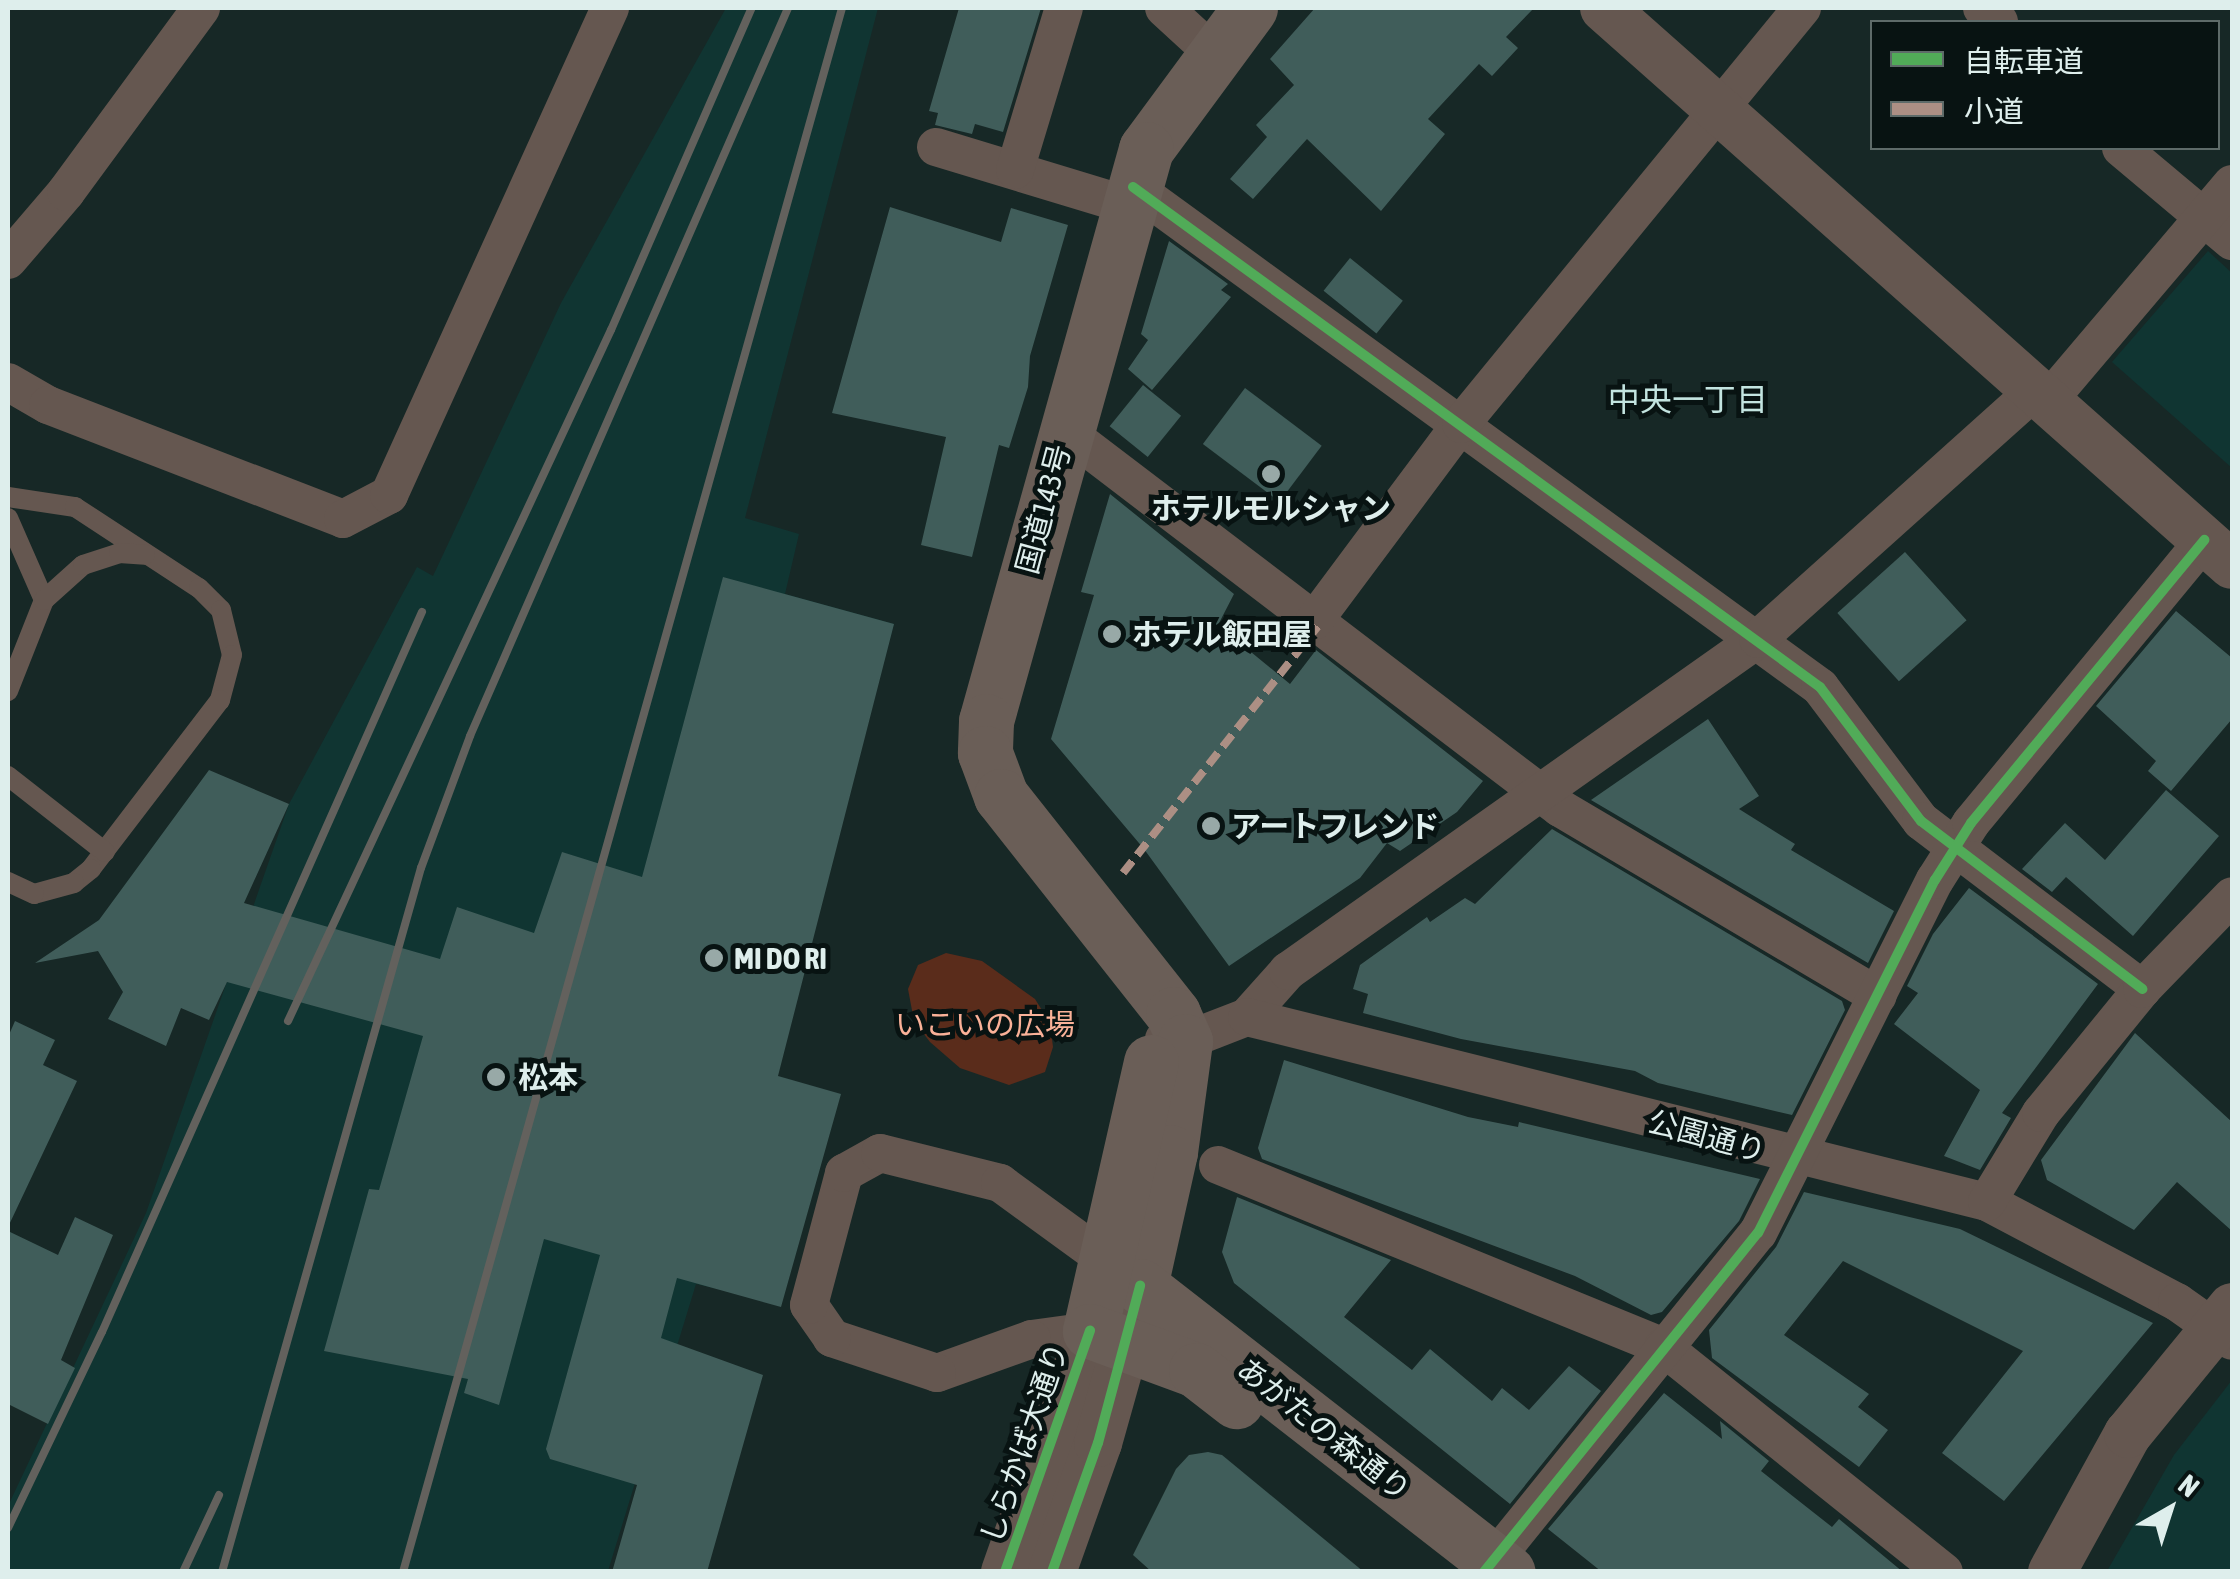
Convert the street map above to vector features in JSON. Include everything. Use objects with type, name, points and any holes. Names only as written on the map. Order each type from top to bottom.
[{"type":"highway","name":"国道143号","points":[[1166,1024],[1001,796],[985,753],[986,721],[1130,196],[1164,116],[1250,8]]},
{"type":"highway","points":[[1109,1338],[1166,1024]]},
{"type":"highway","name":"あがたの森通り","points":[[1123,1273],[1485,1569]]},
{"type":"highway","name":"あがたの森通り","points":[[1109,1338],[1196,1370],[1485,1569]]},
{"type":"street","points":[[8,260],[66,192],[201,8]]},
{"type":"street","points":[[8,382],[48,405],[343,519],[389,494],[610,8]]},
{"type":"street","points":[[1014,170],[1064,8]]},
{"type":"street","points":[[1164,8],[1212,52]]},
{"type":"street","points":[[1485,1569],[1758,1233],[1957,846],[2218,552],[1604,8]]},
{"type":"street","points":[[1314,621],[1461,424],[1715,106],[1802,8]]},
{"type":"street","points":[[945,144],[1014,170],[1130,196],[1461,424],[1820,686],[1920,821],[2142,989]]},
{"type":"street","points":[[2123,150],[2232,241]]},
{"type":"street","points":[[1166,1024],[1247,1017],[1288,971],[1758,639],[2041,396],[2232,184]]},
{"type":"street","points":[[1064,430],[1540,793],[1878,996]]},
{"type":"street","points":[[1987,1202],[2041,1113],[2142,989],[2232,896]]},
{"type":"street","name":"公園通り","points":[[1247,1017],[1798,1160],[1987,1202],[2226,1326]]},
{"type":"street","points":[[1052,1572],[1109,1338],[1032,1339],[938,1373],[832,1338],[810,1305],[844,1173],[880,1152],[1000,1182],[1123,1273]]},
{"type":"street","points":[[1218,1165],[1664,1347],[1944,1572]]},
{"type":"street","points":[[2052,1572],[2128,1434],[2226,1326]]},
{"type":"street","name":"しらかば大通り","points":[[1006,1572],[1109,1338]]},
{"type":"lane","points":[[8,497],[75,507],[147,556],[221,610],[232,655],[220,700],[105,852],[58,890],[34,894],[8,882]]},
{"type":"lane","points":[[8,518],[44,600]]},
{"type":"lane","points":[[8,691],[44,600],[83,564],[119,553],[147,556]]},
{"type":"lane","points":[[8,776],[105,852]]},
{"type":"shaded area","points":[[726,8],[878,8],[745,518],[799,534],[785,594],[894,624],[714,1288],[696,1284],[608,1571],[8,1571],[8,1506],[146,1213],[289,804],[417,567],[433,576],[561,303]]},
{"type":"shaded area","points":[[2208,251],[2232,273],[2232,468],[2112,362]]},
{"type":"shaded area","points":[[2232,1380],[2232,1571],[2107,1571],[2174,1455]]},
{"type":"green space","name":"いこいの広場","points":[[946,953],[982,961],[1035,999],[1050,1023],[1053,1047],[1045,1072],[1009,1085],[960,1068],[930,1042],[914,1021],[908,989],[918,965]]},
{"type":"building","points":[[959,8],[1041,8],[1003,132],[975,124],[972,134],[935,125],[938,113],[929,111]]},
{"type":"building","points":[[1315,8],[1534,8],[1506,37],[1518,48],[1492,76],[1479,64],[1428,119],[1445,134],[1381,211],[1307,139],[1253,199],[1230,179],[1267,137],[1256,125],[1294,85],[1270,59]]},
{"type":"building","points":[[890,207],[1001,242],[1011,208],[1068,225],[1030,356],[1028,387],[1009,448],[999,445],[972,557],[921,545],[946,437],[832,413]]},
{"type":"building","points":[[1169,241],[1228,284],[1221,290],[1231,297],[1152,390],[1128,369],[1148,340],[1141,334]]},
{"type":"building","points":[[1350,258],[1403,301],[1376,333],[1324,291]]},
{"type":"building","points":[[1143,385],[1181,416],[1148,457],[1110,426]]},
{"type":"building","name":"ホテルモルシャン","points":[[1245,388],[1322,446],[1280,502],[1203,444]]},
{"type":"building","points":[[1110,494],[1234,594],[1218,625],[1290,684],[1316,650],[1483,781],[1457,812],[1400,851],[1387,843],[1360,878],[1229,966],[1144,849],[1051,739],[1094,595],[1081,592]]},
{"type":"building","points":[[1905,552],[1967,620],[1899,681],[1837,613]]},
{"type":"building","points":[[723,577],[894,624],[778,1076],[841,1094],[781,1307],[677,1278],[661,1338],[763,1375],[707,1572],[612,1572],[637,1485],[550,1459],[546,1449],[600,1255],[544,1239],[499,1405],[464,1393],[468,1379],[324,1351],[369,1189],[379,1190],[423,1036],[227,982],[209,1020],[181,1008],[166,1046],[108,1019],[123,992],[98,951],[35,963],[99,920],[209,770],[289,804],[244,903],[440,959],[457,907],[534,933],[562,852],[642,877]]},
{"type":"building","points":[[2176,611],[2232,658],[2232,719],[2171,791],[2148,771],[2156,761],[2096,706]]},
{"type":"building","points":[[1708,719],[1759,796],[1739,809],[1795,844],[1791,850],[1894,911],[1868,963],[1591,800]]},
{"type":"building","points":[[2166,790],[2219,836],[2133,936],[2066,877],[2052,892],[2022,869],[2065,823],[2105,860]]},
{"type":"building","points":[[1552,829],[1842,1001],[1845,1010],[1792,1115],[1658,1083],[1635,1071],[1461,1039],[1363,1013],[1368,994],[1353,989],[1360,965],[1427,917],[1430,922],[1465,898],[1475,904]]},
{"type":"building","points":[[1969,888],[2098,984],[2002,1113],[2011,1118],[1980,1170],[1944,1156],[1980,1090],[1894,1024],[1918,993],[1907,986],[1933,934]]},
{"type":"building","points":[[15,1021],[55,1040],[43,1065],[77,1081],[8,1227],[8,1037]]},
{"type":"building","points":[[2135,1033],[2232,1122],[2232,1231],[2177,1182],[2134,1230],[2047,1180],[2041,1160]]},
{"type":"building","points":[[1284,1060],[1468,1117],[1518,1127],[1519,1122],[1760,1179],[1739,1221],[1662,1312],[1651,1315],[1575,1276],[1262,1159],[1258,1148]]},
{"type":"building","points":[[1804,1192],[1960,1229],[2153,1323],[2004,1501],[1942,1453],[2023,1351],[1843,1261],[1784,1335],[1869,1394],[1858,1407],[1888,1430],[1859,1467],[1712,1358],[1709,1330],[1776,1247]]},
{"type":"building","points":[[1237,1197],[1391,1260],[1344,1317],[1412,1370],[1430,1349],[1492,1401],[1502,1388],[1529,1410],[1569,1366],[1601,1391],[1510,1504],[1234,1283],[1222,1252]]},
{"type":"building","points":[[75,1217],[113,1235],[61,1360],[75,1368],[48,1424],[8,1404],[8,1231],[58,1255]]},
{"type":"building","points":[[1664,1393],[1722,1439],[1720,1421],[1769,1461],[1761,1471],[1832,1527],[1839,1519],[1903,1572],[1602,1572],[1548,1529]]},
{"type":"building","points":[[1189,1455],[1222,1455],[1364,1572],[1152,1572],[1133,1555],[1176,1469]]},
{"type":"railway","points":[[288,1021],[611,330],[752,8]]},
{"type":"railway","points":[[222,1572],[421,868],[470,736],[788,8]]},
{"type":"railway","points":[[403,1572],[842,8]]},
{"type":"railway","points":[[8,1528],[102,1332],[422,612]]},
{"type":"railway","points":[[183,1572],[219,1495]]},
{"type":"marked path","points":[[1123,873],[1319,625]]},
{"type":"cycle path","points":[[1133,187],[1820,687],[1921,821],[2142,989]]},
{"type":"cycle path","points":[[1484,1572],[1758,1233],[1935,880],[1971,823],[2204,540]]},
{"type":"cycle path","points":[[1052,1572],[1098,1443],[1140,1286]]},
{"type":"cycle path","points":[[1005,1572],[1090,1331]]},
{"type":"place","name":"ホテルモルシャン","points":[[1271,474]]},
{"type":"place","name":"ホテル飯田屋","points":[[1112,634]]},
{"type":"place","name":"アートフレンド","points":[[1211,826]]},
{"type":"place","name":"MI DO RI","points":[[714,958]]},
{"type":"place","name":"松本","points":[[496,1077]]},
{"type":"district","name":"中央一丁目","points":[[1688,400]]}]
